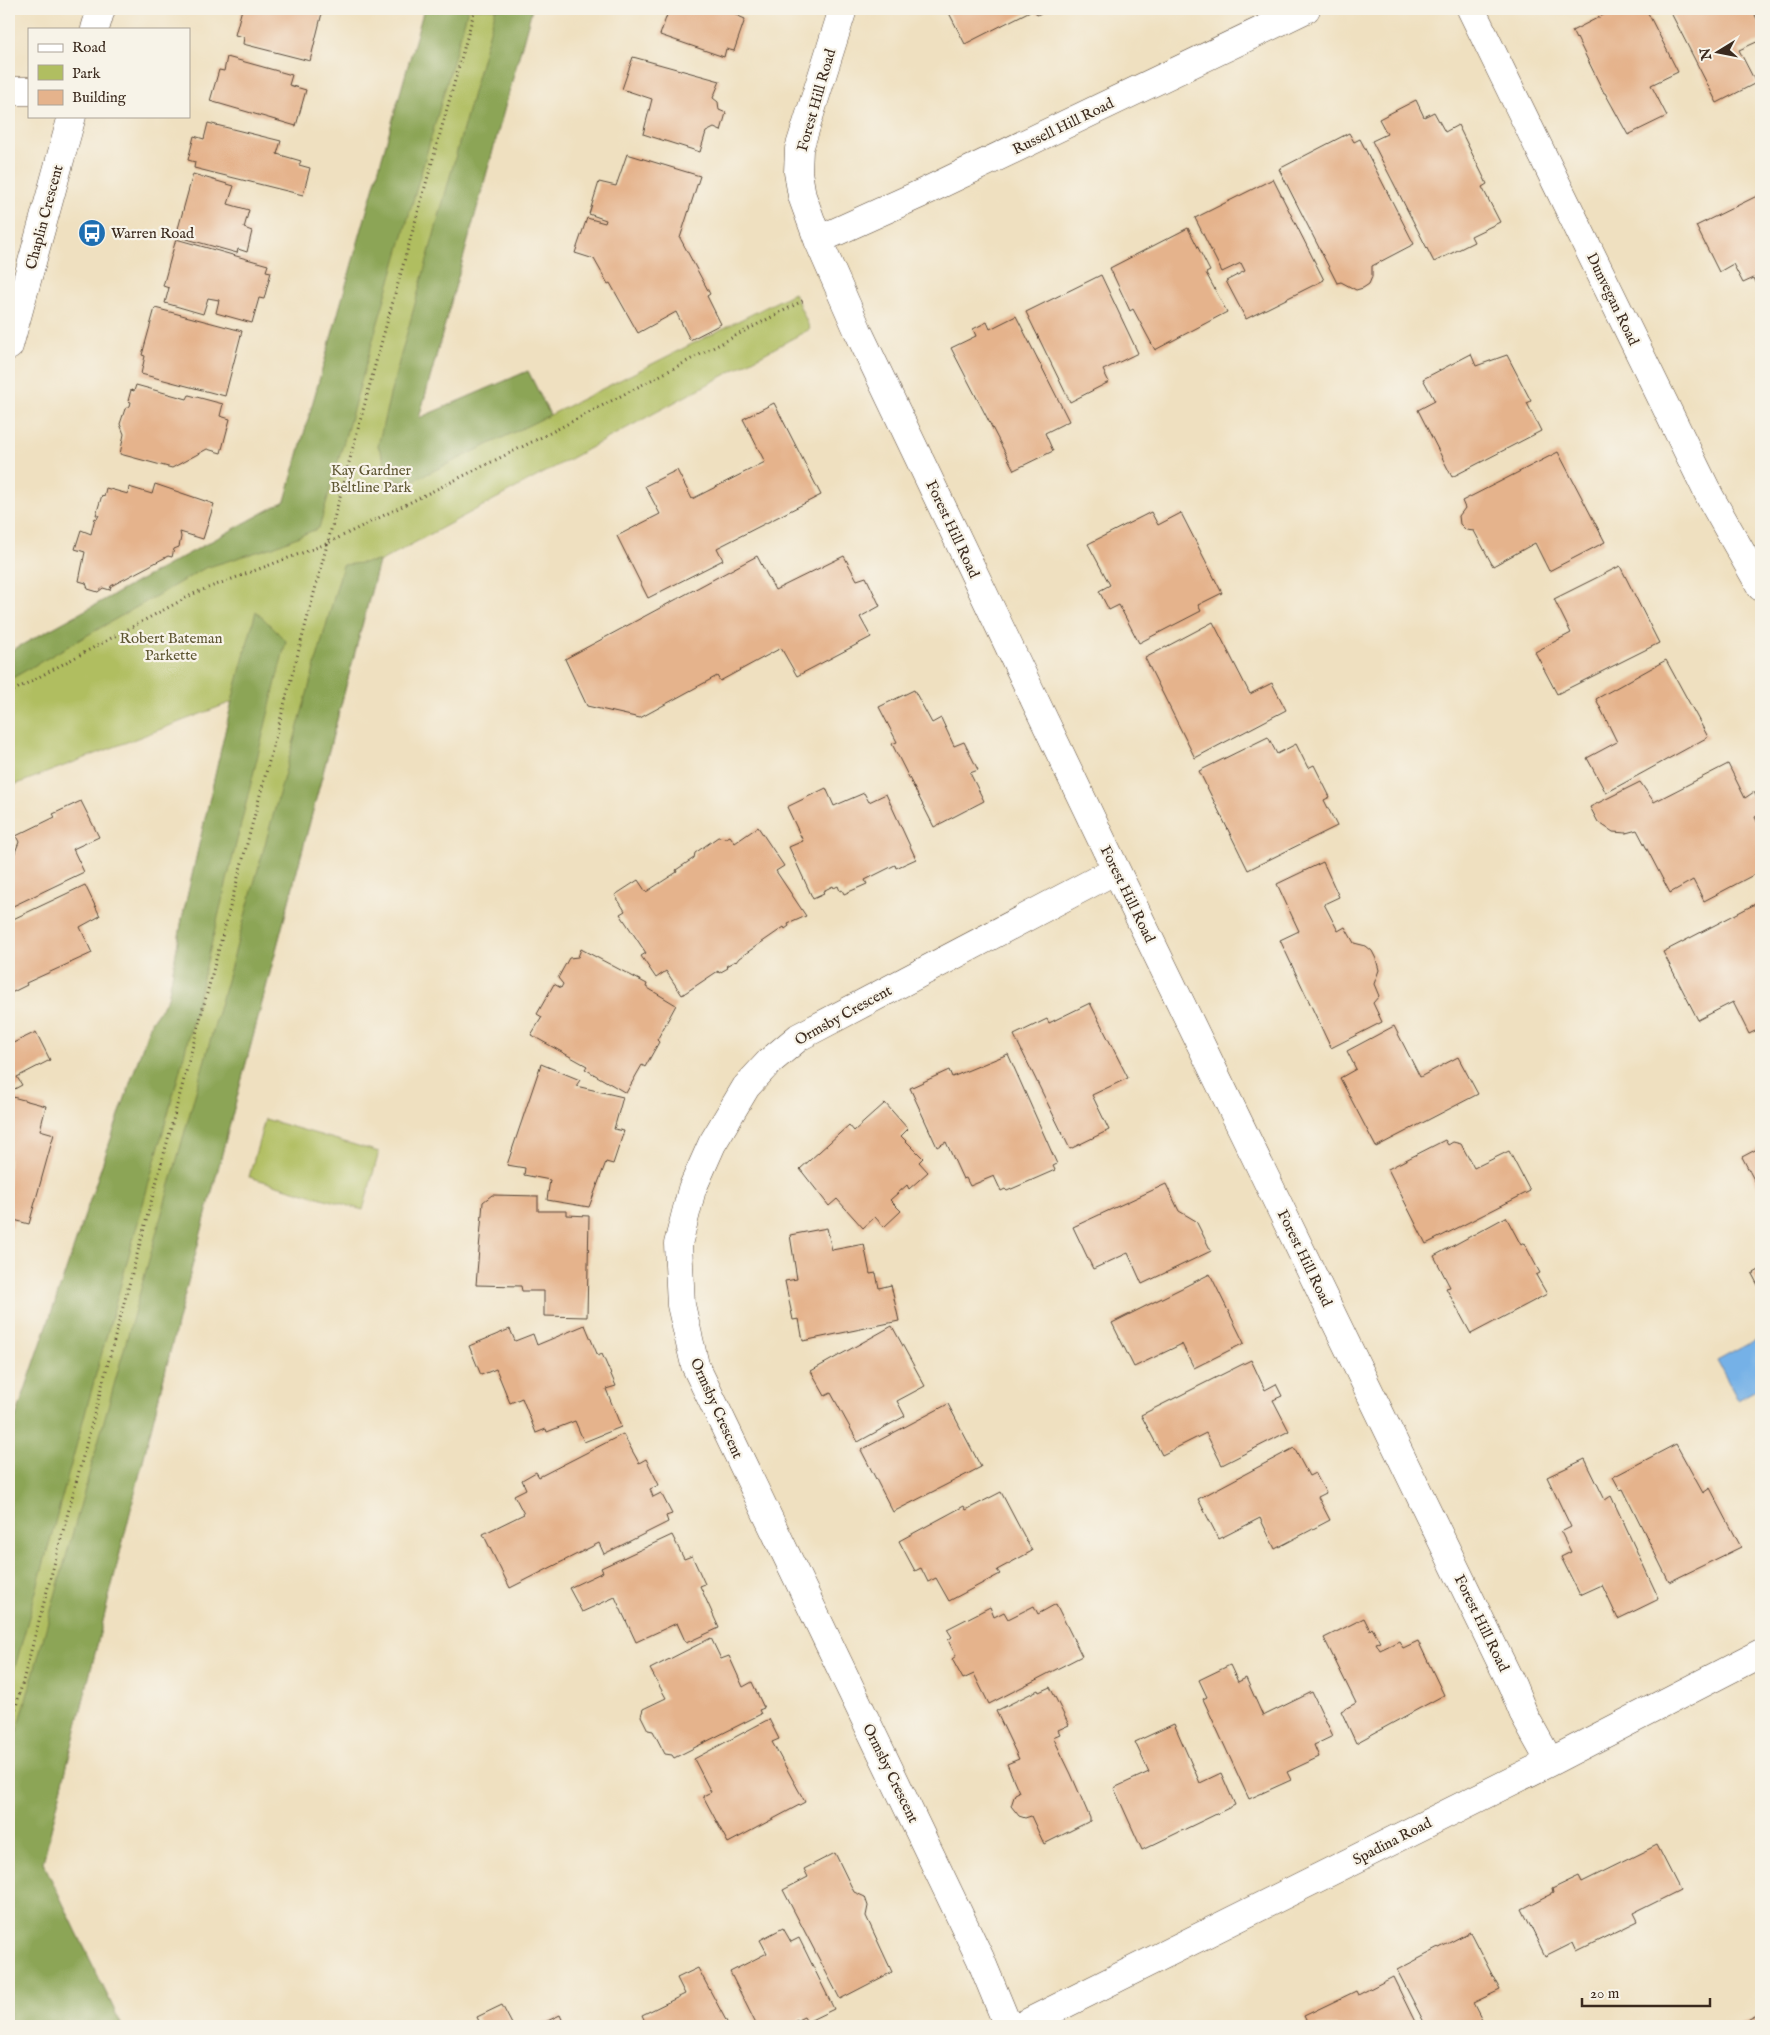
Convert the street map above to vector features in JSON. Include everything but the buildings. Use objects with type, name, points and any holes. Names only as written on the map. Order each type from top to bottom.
[{"type":"street","points":[[95,28],[101,9]]},
{"type":"street","name":"Forest Hill Road","points":[[842,9],[799,149],[798,172],[802,196],[818,240],[858,331],[1116,870],[1508,1676],[1525,1717],[1550,1762]]},
{"type":"street","name":"Russell Hill Road","points":[[818,240],[929,190],[1306,9]]},
{"type":"street","name":"Dunvegan Road","points":[[1471,9],[1710,497],[1761,587]]},
{"type":"street","points":[[9,90],[28,91]]},
{"type":"street","name":"Chaplin Crescent","points":[[9,346],[71,118]]},
{"type":"street","name":"Ormsby Crescent","points":[[1008,2026],[980,1958],[695,1365],[682,1305],[678,1244],[692,1189],[712,1144],[746,1087],[769,1062],[799,1037],[1116,870]]},
{"type":"street","name":"Spadina Road","points":[[1021,2026],[1550,1762],[1761,1653]]},
{"type":"path","points":[[9,1733],[326,544],[475,9]]},
{"type":"path","points":[[9,693],[197,592],[326,544],[550,433],[803,300],[837,285]]},
{"type":"green space","name":"Kay Gardner Beltline Park","points":[[424,9],[532,9],[419,418],[528,371],[550,415],[794,293],[810,329],[379,562],[179,1316],[43,1862],[122,2026],[9,2026],[9,1437],[151,1022],[168,998],[182,919],[232,702],[9,787],[9,652],[285,501]]},
{"type":"green space","points":[[424,9],[468,9],[319,528],[273,547],[205,568],[9,680],[9,652],[285,501]]},
{"type":"green space","points":[[496,9],[532,9],[419,418],[528,371],[550,415],[406,484],[392,477],[378,446],[390,395]]},
{"type":"green space","points":[[379,561],[179,1316],[43,1862],[122,2026],[9,2026],[9,1761],[343,565]]},
{"type":"green space","points":[[256,611],[286,641],[183,1059],[9,1689],[9,1437],[151,1022],[168,998],[182,919],[232,701]]},
{"type":"green space","points":[[265,1119],[379,1152],[363,1210],[249,1177]]},
{"type":"water","points":[[1761,1337],[1761,1387],[1738,1400],[1717,1361]]},
{"type":"place","name":"Warren Road","points":[[92,233]]},
{"type":"park label","name":"Robert Bateman Parkette","points":[[171,646]]}]
